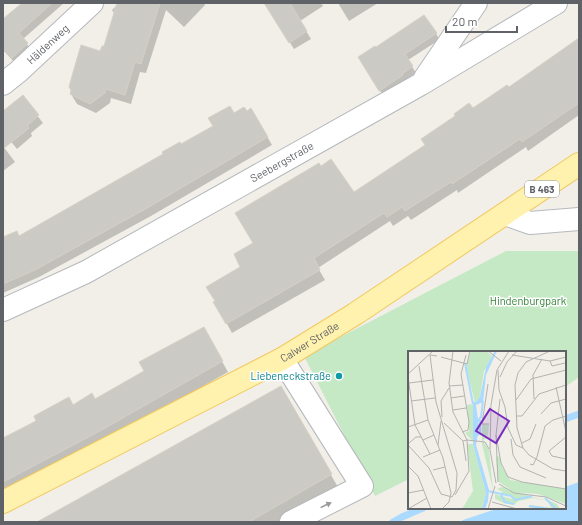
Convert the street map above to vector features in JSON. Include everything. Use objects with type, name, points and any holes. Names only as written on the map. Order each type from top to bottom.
[{"type":"main road","name":"Calwer Straße","points":[[3,502],[282,359],[355,314],[579,164]]},
{"type":"street","name":"Häldenweg","points":[[3,84],[18,72],[92,3]]},
{"type":"street","points":[[421,84],[476,3]]},
{"type":"street","name":"Seebergstraße","points":[[3,310],[86,272],[421,84],[556,3]]},
{"type":"street","points":[[505,214],[530,223],[579,219]]},
{"type":"street","points":[[282,359],[362,486],[291,522]]},
{"type":"green space","name":"Hindenburgpark","points":[[506,251],[579,251],[579,377],[566,386],[566,351],[408,351],[408,480],[375,496],[304,356]]},
{"type":"water","points":[[579,482],[579,522],[460,522],[496,509],[566,509],[566,487]]},
{"type":"building","points":[[22,3],[52,3],[19,33],[28,43],[12,58],[3,48],[3,16],[4,18]]},
{"type":"building","points":[[117,3],[160,3],[141,64],[135,62],[125,95],[106,89],[105,93],[90,104],[70,94],[71,90],[69,87],[81,45],[100,51],[102,46],[104,46]]},
{"type":"building","points":[[264,3],[290,3],[307,31],[289,43]]},
{"type":"building","points":[[424,15],[437,33],[405,54],[413,66],[402,74],[403,75],[379,91],[358,57],[375,46],[376,47]]},
{"type":"building","points":[[579,38],[579,103],[522,142],[520,139],[452,184],[451,182],[405,211],[402,207],[387,217],[384,213],[314,258],[320,270],[226,324],[213,302],[215,301],[206,287],[240,267],[234,254],[253,243],[235,213],[319,163],[321,166],[331,159],[354,192],[425,145],[421,139],[455,116],[454,114],[469,103],[473,108],[507,85],[509,87]]},
{"type":"building","points":[[23,95],[39,115],[27,126],[29,128],[3,149],[3,111]]},
{"type":"building","points":[[230,106],[234,113],[244,107],[247,111],[251,108],[268,137],[147,208],[35,270],[3,284],[3,237],[17,231],[19,236],[163,154],[162,152],[180,142],[181,144],[213,126],[208,118]]},
{"type":"building","points":[[204,327],[223,361],[98,432],[3,482],[3,438],[36,421],[34,416],[69,397],[73,405],[92,393],[95,399],[144,371],[139,362]]},
{"type":"building","points":[[281,386],[332,474],[249,522],[37,522]]},
{"type":"waterway","points":[[566,419],[579,414]]},
{"type":"waterway","points":[[393,522],[421,509]]},
{"type":"place","name":"Liebeneckstraße","points":[[339,376]]}]
